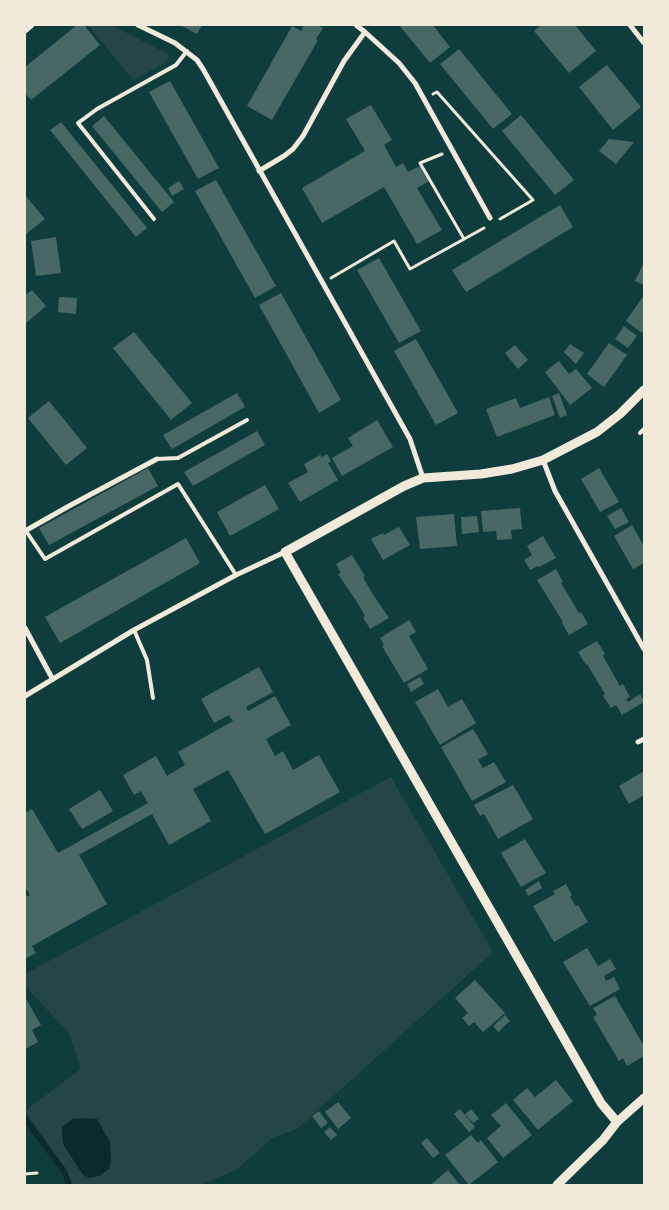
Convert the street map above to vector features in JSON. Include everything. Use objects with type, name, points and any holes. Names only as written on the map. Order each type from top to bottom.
[{"type":"street","points":[[25,31],[32,25]]},
{"type":"street","points":[[140,25],[175,43],[197,60],[203,69],[410,439],[423,478]]},
{"type":"street","points":[[356,25],[399,63],[415,83],[490,218]]},
{"type":"street","points":[[630,25],[644,43]]},
{"type":"street","points":[[259,171],[284,156],[303,136],[344,61],[365,32]]},
{"type":"street","points":[[25,696],[134,630],[285,552],[404,486],[423,478],[481,474],[512,469],[543,460],[597,432],[620,414],[644,390]]},
{"type":"street","points":[[26,531],[157,459]]},
{"type":"street","points":[[543,460],[554,492],[644,649]]},
{"type":"street","points":[[285,552],[601,1104],[616,1122]]},
{"type":"street","points":[[25,628],[52,678]]},
{"type":"street","points":[[638,742],[644,739]]},
{"type":"street","points":[[558,1185],[603,1140],[616,1122],[644,1098]]},
{"type":"lane","points":[[154,219],[78,123],[97,109],[176,64],[187,52]]},
{"type":"lane","points":[[157,459],[178,458],[247,420]]},
{"type":"lane","points":[[640,433],[644,429]]},
{"type":"lane","points":[[26,531],[45,560],[178,484],[236,576]]},
{"type":"lane","points":[[134,630],[147,660],[153,698]]},
{"type":"path","points":[[424,99],[437,92],[533,200],[499,220]]},
{"type":"path","points":[[452,150],[420,163],[464,239]]},
{"type":"path","points":[[322,283],[394,241],[410,269],[490,224]]},
{"type":"path","points":[[25,1174],[37,1173]]},
{"type":"shaded area","points":[[88,25],[111,25],[168,54],[167,62],[133,80]]},
{"type":"shaded area","points":[[391,777],[493,952],[297,1129],[272,1138],[236,1170],[200,1185],[73,1185],[68,1173],[25,1111],[81,1069],[69,1033],[25,986],[25,974]]},
{"type":"shaded area","points":[[72,1119],[97,1119],[110,1142],[111,1160],[109,1169],[99,1176],[90,1178],[83,1175],[63,1144],[62,1127]]},
{"type":"building","points":[[77,25],[84,25],[100,45],[31,100],[25,93],[25,67]]},
{"type":"building","points":[[180,25],[202,25],[197,34]]},
{"type":"building","points":[[304,25],[317,25],[323,28],[272,120],[247,106],[292,26],[301,31]]},
{"type":"building","points":[[399,25],[433,25],[450,47],[430,63]]},
{"type":"building","points":[[541,25],[575,25],[596,51],[569,73],[534,31]]},
{"type":"building","points":[[459,49],[512,114],[493,129],[440,64]]},
{"type":"building","points":[[607,65],[641,107],[613,130],[579,87]]},
{"type":"building","points":[[170,81],[219,168],[198,179],[149,92]]},
{"type":"building","points":[[371,105],[392,140],[384,145],[396,167],[403,163],[408,172],[420,166],[429,181],[417,188],[442,230],[417,244],[384,187],[322,223],[302,188],[365,151],[346,119]]},
{"type":"building","points":[[521,115],[574,180],[555,195],[502,131]]},
{"type":"building","points":[[104,116],[174,202],[162,212],[92,126]]},
{"type":"building","points":[[61,122],[147,228],[136,237],[50,130]]},
{"type":"building","points":[[609,139],[634,142],[616,164],[599,151]]},
{"type":"building","points":[[216,180],[276,286],[255,298],[195,191]]},
{"type":"building","points":[[179,181],[184,189],[172,196],[168,188]]},
{"type":"building","points":[[25,195],[45,219],[26,234],[25,232]]},
{"type":"building","points":[[560,205],[573,227],[466,292],[452,270]]},
{"type":"building","points":[[56,237],[61,273],[36,276],[31,241]]},
{"type":"building","points":[[379,258],[421,331],[399,343],[357,270]]},
{"type":"building","points":[[644,262],[644,285],[635,281]]},
{"type":"building","points":[[32,290],[46,306],[25,324],[25,295]]},
{"type":"building","points":[[281,293],[341,400],[319,413],[259,305]]},
{"type":"building","points":[[644,295],[644,329],[642,333],[626,321]]},
{"type":"building","points":[[59,297],[77,298],[76,314],[58,312]]},
{"type":"building","points":[[624,326],[637,336],[628,348],[615,339]]},
{"type":"building","points":[[134,332],[192,403],[171,420],[113,348]]},
{"type":"building","points":[[416,339],[458,413],[436,425],[394,351]]},
{"type":"building","points":[[609,343],[627,355],[604,387],[587,374]]},
{"type":"building","points":[[570,344],[584,353],[576,364],[564,352]]},
{"type":"building","points":[[515,345],[528,360],[518,369],[505,353]]},
{"type":"building","points":[[559,361],[569,374],[576,369],[592,388],[570,405],[545,372]]},
{"type":"building","points":[[237,393],[245,407],[172,449],[163,435]]},
{"type":"building","points":[[559,393],[567,415],[560,418],[552,396]]},
{"type":"building","points":[[549,397],[555,415],[497,437],[486,409],[516,398],[520,408]]},
{"type":"building","points":[[49,401],[87,448],[66,465],[28,418]]},
{"type":"building","points":[[377,420],[393,447],[342,476],[332,458],[353,446],[348,438]]},
{"type":"building","points":[[257,431],[265,445],[193,486],[184,472]]},
{"type":"building","points":[[327,454],[331,461],[328,463],[338,480],[300,502],[288,483],[308,472],[304,464],[320,455],[322,457]]},
{"type":"building","points":[[148,468],[158,486],[49,545],[39,528]]},
{"type":"building","points":[[599,468],[619,502],[600,512],[581,479]]},
{"type":"building","points":[[265,485],[279,509],[230,536],[217,512]]},
{"type":"building","points":[[520,508],[522,529],[511,530],[512,539],[497,540],[496,531],[483,532],[481,511]]},
{"type":"building","points":[[621,508],[629,522],[615,529],[607,516]]},
{"type":"building","points":[[454,514],[457,546],[420,549],[416,517]]},
{"type":"building","points":[[477,516],[479,532],[462,534],[461,517]]},
{"type":"building","points":[[632,525],[644,546],[644,563],[633,569],[614,536]]},
{"type":"building","points":[[399,527],[410,545],[383,560],[371,539]]},
{"type":"building","points":[[543,536],[556,558],[530,570],[524,560],[532,555],[527,546]]},
{"type":"building","points":[[186,538],[200,563],[60,643],[45,617]]},
{"type":"building","points":[[352,555],[365,576],[363,577],[372,593],[389,618],[370,629],[357,602],[338,574],[341,573],[336,564]]},
{"type":"building","points":[[556,569],[563,582],[561,583],[588,624],[569,635],[537,580]]},
{"type":"building","points":[[409,620],[416,632],[409,636],[428,669],[404,683],[382,646],[384,645],[380,638]]},
{"type":"building","points":[[597,641],[620,686],[623,684],[630,697],[626,699],[628,702],[640,694],[644,701],[622,715],[616,705],[611,708],[603,696],[605,694],[578,652]]},
{"type":"building","points":[[259,667],[273,692],[246,707],[248,711],[275,696],[291,725],[266,739],[275,756],[283,751],[293,770],[319,755],[340,792],[265,834],[228,770],[193,789],[211,821],[169,845],[152,814],[79,855],[107,904],[32,946],[36,953],[25,959],[25,897],[30,895],[25,887],[25,813],[32,809],[58,853],[148,803],[141,791],[134,795],[123,775],[156,756],[167,776],[185,765],[178,752],[233,721],[229,715],[214,723],[201,699]]},
{"type":"building","points":[[420,677],[424,684],[411,692],[407,684]]},
{"type":"building","points":[[438,689],[448,707],[462,699],[476,723],[440,745],[415,702]]},
{"type":"building","points":[[473,729],[488,754],[478,760],[483,768],[494,762],[506,782],[472,801],[441,747]]},
{"type":"building","points":[[644,771],[644,795],[629,804],[619,786]]},
{"type":"building","points":[[513,785],[533,819],[498,839],[484,814],[480,816],[474,805]]},
{"type":"building","points":[[100,790],[113,811],[82,829],[69,809]]},
{"type":"building","points":[[525,839],[546,873],[521,887],[501,853]]},
{"type":"building","points":[[539,881],[542,888],[528,896],[525,890]]},
{"type":"building","points":[[566,884],[572,895],[570,897],[576,906],[578,905],[588,922],[554,942],[533,906],[555,894],[553,891]]},
{"type":"building","points":[[587,948],[598,966],[610,959],[616,969],[604,976],[606,981],[614,977],[620,989],[590,1006],[563,962]]},
{"type":"building","points":[[475,980],[505,1013],[483,1032],[474,1022],[469,1026],[462,1018],[468,1013],[455,998]]},
{"type":"building","points":[[615,996],[644,1046],[644,1056],[627,1066],[623,1058],[619,1061],[593,1017],[597,1015],[593,1008]]},
{"type":"building","points":[[25,997],[41,1025],[32,1030],[38,1042],[25,1049]]},
{"type":"building","points":[[505,1015],[510,1021],[498,1032],[493,1026]]},
{"type":"building","points":[[556,1080],[573,1101],[538,1130],[513,1100],[527,1088],[535,1097]]},
{"type":"building","points":[[338,1102],[351,1118],[338,1129],[325,1112]]},
{"type":"building","points":[[506,1103],[532,1135],[503,1158],[487,1138],[501,1126],[491,1115]]},
{"type":"building","points":[[460,1109],[475,1127],[469,1132],[454,1114]]},
{"type":"building","points":[[471,1109],[479,1119],[473,1123],[465,1114]]},
{"type":"building","points":[[319,1111],[328,1123],[321,1128],[312,1116]]},
{"type":"building","points":[[330,1127],[337,1135],[331,1140],[324,1132]]},
{"type":"building","points":[[471,1135],[478,1143],[481,1140],[498,1162],[469,1185],[445,1155]]},
{"type":"building","points":[[427,1138],[440,1153],[433,1158],[421,1143]]},
{"type":"building","points":[[448,1170],[460,1185],[429,1185],[434,1182]]},
{"type":"waterway","points":[[25,1119],[64,1171],[69,1185]]}]
